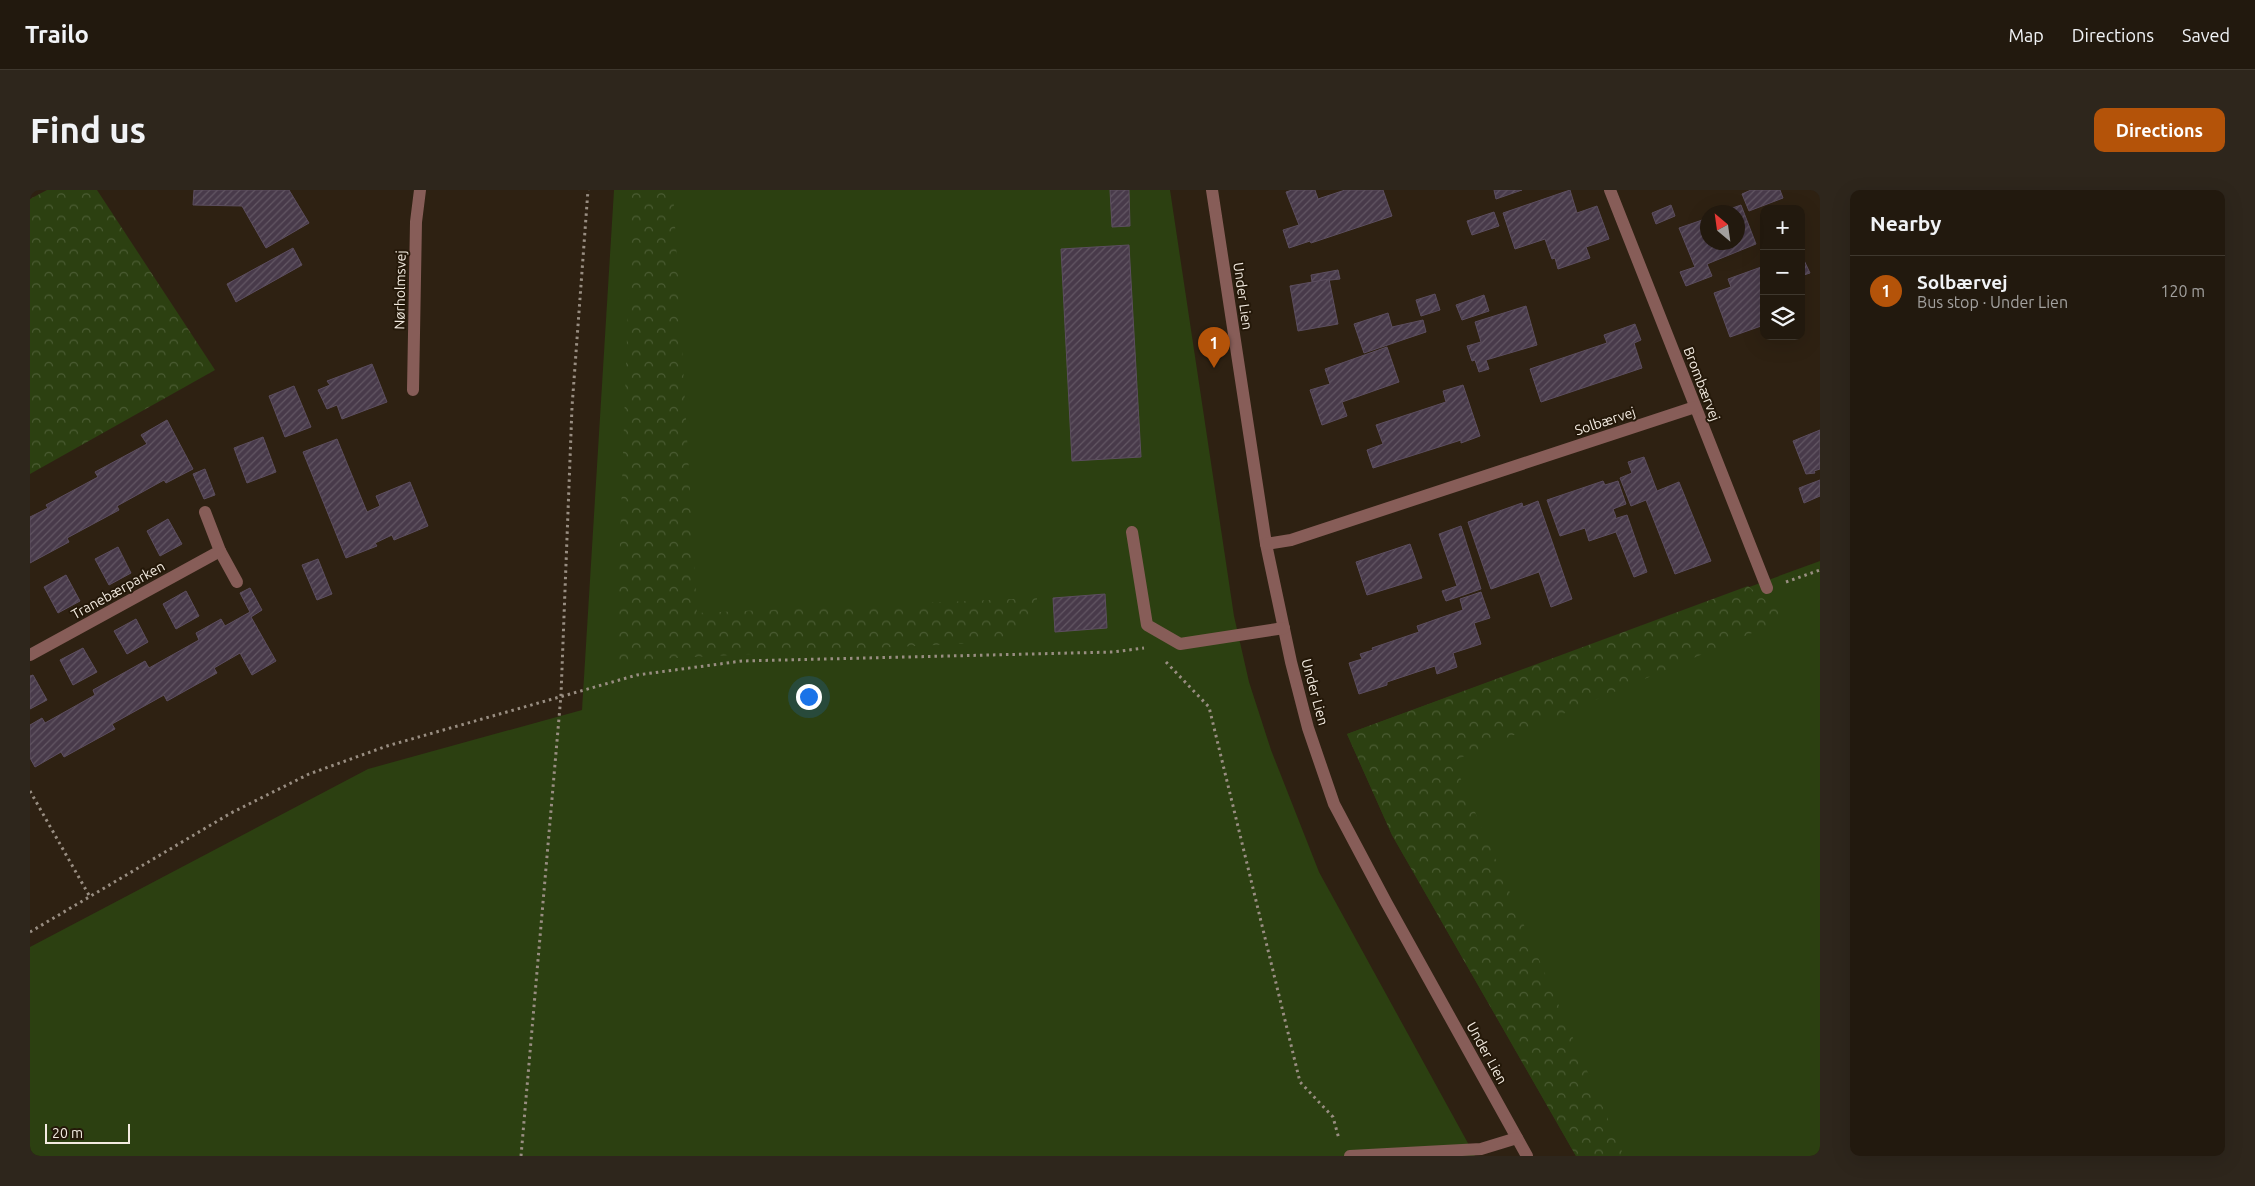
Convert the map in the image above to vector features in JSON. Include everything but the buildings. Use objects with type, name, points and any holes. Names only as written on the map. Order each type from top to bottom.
[{"type":"street","name":"Nørholmsvej","points":[[413,390],[416,222],[420,190]]},
{"type":"street","name":"Under Lien","points":[[1212,190],[1266,544],[1308,728],[1334,804],[1386,902],[1527,1156]]},
{"type":"street","name":"Brombærvej","points":[[1610,190],[1766,588]]},
{"type":"street","name":"Solbærvej","points":[[1266,544],[1291,540],[1695,407]]},
{"type":"street","points":[[205,512],[220,551],[237,582]]},
{"type":"street","points":[[1132,532],[1147,625],[1180,644],[1284,628]]},
{"type":"street","name":"Tranebærparken","points":[[30,655],[220,551]]},
{"type":"street","points":[[1350,1156],[1481,1149],[1517,1138]]},
{"type":"path","points":[[521,1156],[561,695],[572,407],[588,190]]},
{"type":"path","points":[[1766,588],[1820,570]]},
{"type":"path","points":[[30,932],[231,813],[309,774],[387,746],[561,695],[637,675],[742,661],[1114,652],[1153,647],[1147,625]]},
{"type":"path","points":[[1165,661],[1209,707],[1300,1082],[1333,1117],[1340,1140]]},
{"type":"path","points":[[30,791],[90,897]]},
{"type":"green space","points":[[47,190],[97,190],[215,370],[30,474],[30,199]]},
{"type":"green space","points":[[614,190],[1170,190],[1234,616],[1249,682],[1271,750],[1319,872],[1475,1156],[30,1156],[30,947],[368,769],[582,710]]},
{"type":"green space","points":[[632,190],[673,190],[697,613],[1037,598],[1036,616],[994,642],[616,661]]},
{"type":"green space","points":[[1820,561],[1820,1156],[1576,1156],[1392,835],[1347,734]]},
{"type":"green space","points":[[1748,586],[1787,618],[1453,761],[1624,1156],[1576,1156],[1392,835],[1347,734]]},
{"type":"place","name":"Solbærvej","points":[[1214,368]]}]
